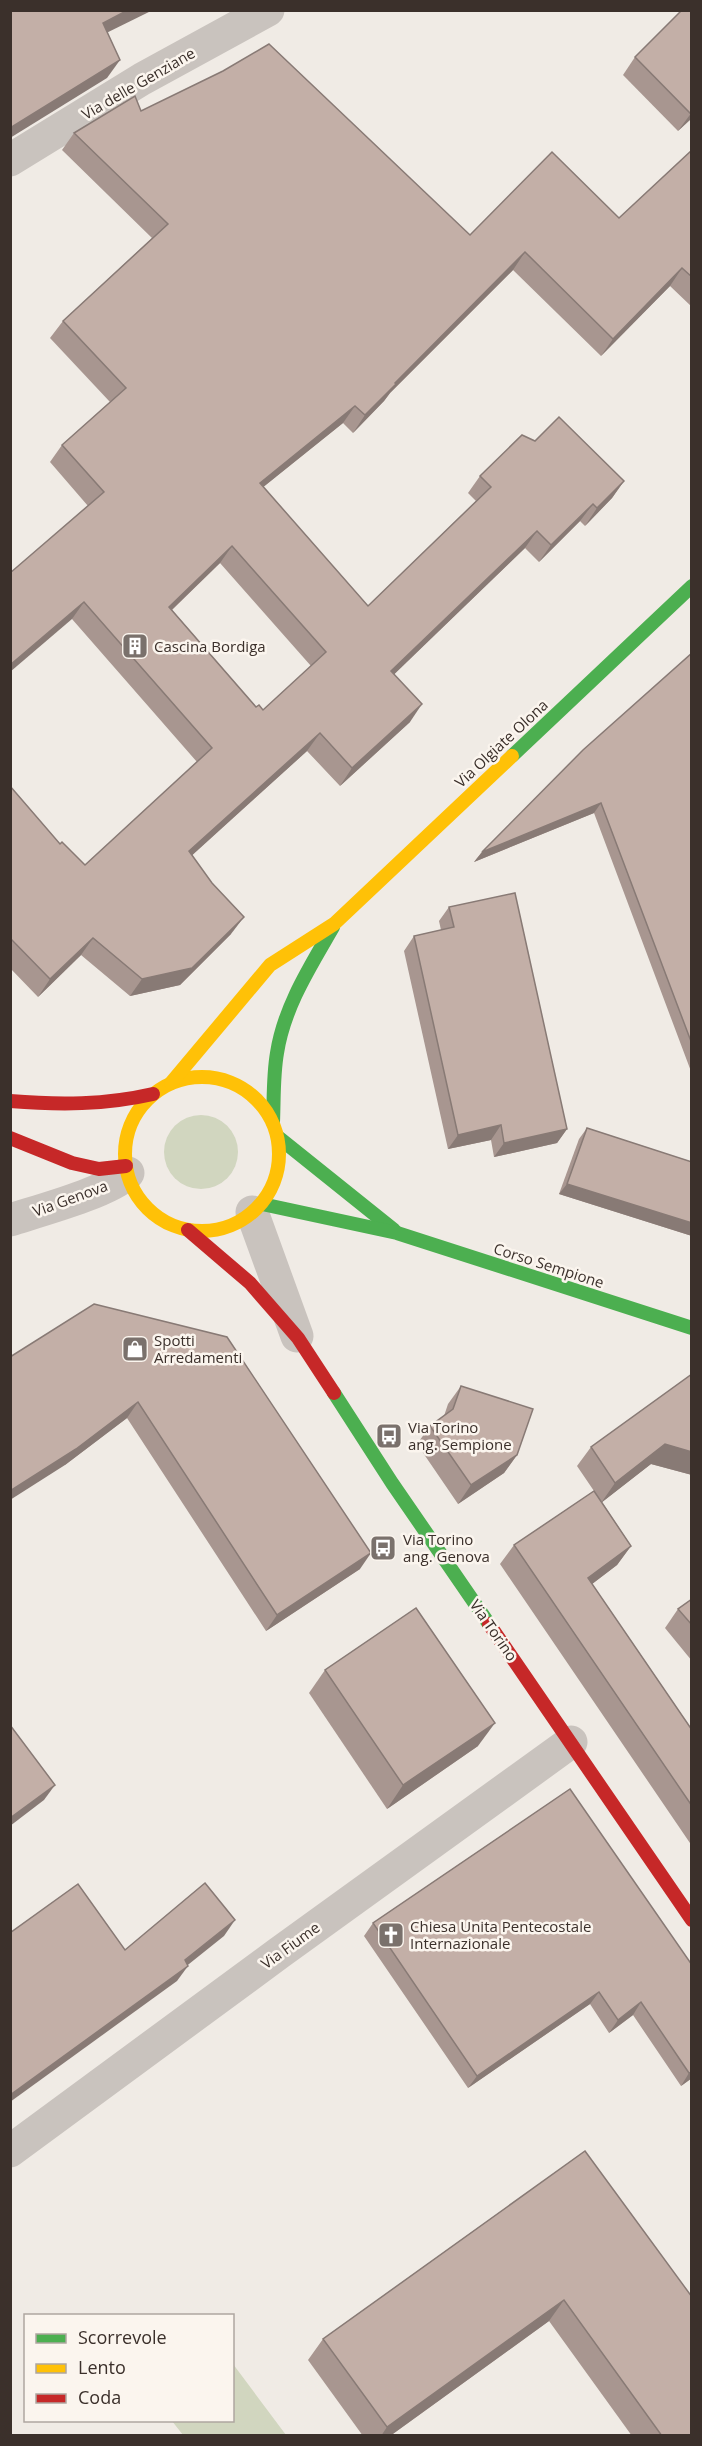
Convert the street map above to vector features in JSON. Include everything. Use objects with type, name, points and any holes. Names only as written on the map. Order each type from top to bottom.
[{"type":"street","name":"Via delle Genziane","points":[[10,160],[142,79],[268,10]]},
{"type":"street","name":"Via Olgiate Olona","points":[[171,1083],[270,965],[334,924],[692,586]]},
{"type":"street","name":"Via Olgiate Olona","points":[[273,1122],[275,1076],[281,1033],[300,985],[334,924]]},
{"type":"street","points":[[195,1077],[215,1077],[234,1083],[250,1092],[262,1104],[273,1122],[278,1137],[278,1171],[271,1190],[257,1208],[230,1226],[209,1231],[188,1230],[168,1223],[150,1211],[137,1195],[127,1169],[125,1144],[130,1124],[139,1109],[153,1094],[171,1083],[195,1077]]},
{"type":"street","points":[[10,1101],[84,1105],[117,1103],[153,1094]]},
{"type":"street","points":[[10,1137],[72,1163],[99,1169],[127,1169]]},
{"type":"street","name":"Corso Sempione","points":[[278,1137],[397,1233]]},
{"type":"street","name":"Via Genova","points":[[10,1220],[113,1183],[127,1169]]},
{"type":"street","name":"Corso Sempione","points":[[257,1208],[397,1233],[692,1328]]},
{"type":"street","name":"Via Torino","points":[[257,1208],[298,1338]]},
{"type":"street","name":"Via Torino","points":[[188,1230],[250,1283],[298,1338],[392,1483],[692,1920]]},
{"type":"street","name":"Via Fiume","points":[[10,2151],[288,1946],[571,1742]]},
{"type":"green space","points":[[201,1115],[215,1118],[227,1126],[235,1138],[238,1152],[235,1166],[227,1178],[215,1186],[201,1189],[187,1186],[175,1178],[167,1166],[164,1152],[167,1138],[175,1126],[187,1118]]},
{"type":"green space","points":[[234,2365],[286,2435],[183,2435],[173,2422],[234,2422]]},
{"type":"building","points":[[10,10],[128,10],[103,23],[120,60],[10,129]]},
{"type":"building","points":[[682,10],[692,10],[692,112],[690,113],[635,57]]},
{"type":"building","points":[[269,44],[470,235],[552,152],[619,218],[692,150],[692,277],[682,268],[613,339],[525,252],[365,415],[355,406],[260,483],[368,606],[491,487],[480,476],[522,435],[535,441],[559,417],[624,481],[597,508],[593,504],[551,545],[537,531],[391,671],[422,704],[352,768],[320,733],[189,851],[212,883],[244,917],[192,968],[142,979],[93,938],[50,979],[10,938],[10,786],[60,844],[62,842],[85,865],[212,748],[84,602],[10,665],[10,573],[104,492],[62,445],[126,388],[63,321],[168,224],[74,133],[135,96],[141,111],[223,71]],"holes":[[[232,546],[326,652],[263,710],[259,705],[256,707],[169,607]]]},
{"type":"building","points":[[692,653],[692,1044],[601,803],[482,852],[583,750]]},
{"type":"building","points":[[515,893],[567,1129],[504,1143],[501,1125],[458,1135],[414,936],[454,927],[449,907]]},
{"type":"building","points":[[587,1128],[692,1162],[692,1223],[567,1184]]},
{"type":"building","points":[[94,1304],[227,1337],[371,1553],[277,1615],[138,1402],[76,1449],[10,1491],[10,1357]]},
{"type":"building","points":[[692,1374],[692,1452],[665,1444],[615,1483],[591,1447]]},
{"type":"building","points":[[461,1386],[533,1409],[517,1455],[471,1485],[430,1426],[453,1409]]},
{"type":"building","points":[[594,1491],[631,1546],[588,1578],[692,1730],[692,1806],[514,1545]]},
{"type":"building","points":[[692,1599],[692,1625],[678,1609]]},
{"type":"building","points":[[416,1608],[495,1723],[403,1785],[325,1670]]},
{"type":"building","points":[[10,1725],[55,1785],[10,1818]]},
{"type":"building","points":[[570,1789],[692,1965],[692,2072],[689,2073],[641,2002],[618,2020],[599,1992],[477,2076],[373,1923]]},
{"type":"building","points":[[205,1883],[235,1920],[185,1960],[188,1966],[10,2095],[10,1933],[78,1884],[125,1950]]},
{"type":"building","points":[[585,2151],[692,2297],[692,2436],[662,2436],[564,2300],[387,2427],[323,2339]]},
{"type":"traffic: fast","points":[[512,756],[692,586]]},
{"type":"traffic: fast","points":[[273,1122],[274,1079],[280,1036],[299,988],[333,927]]},
{"type":"traffic: fast","points":[[278,1137],[394,1230]]},
{"type":"traffic: fast","points":[[262,1204],[397,1233],[692,1328]]},
{"type":"traffic: fast","points":[[334,1393],[392,1483],[489,1624]]},
{"type":"traffic: slow","points":[[171,1083],[270,965],[334,924],[512,756]]},
{"type":"traffic: slow","points":[[202,1077],[217,1078],[231,1083],[245,1090],[256,1100],[266,1111],[273,1125],[278,1139],[279,1154],[278,1169],[273,1183],[266,1197],[256,1208],[245,1218],[231,1225],[217,1230],[202,1231],[187,1230],[173,1225],[159,1218],[148,1208],[138,1197],[131,1183],[126,1169],[125,1154],[126,1139],[131,1125],[138,1111],[148,1100],[159,1090],[173,1083],[187,1078],[202,1077]]},
{"type":"traffic: jam","points":[[10,1101],[82,1103],[153,1094]]},
{"type":"traffic: jam","points":[[10,1138],[72,1163],[99,1169],[126,1166]]},
{"type":"traffic: jam","points":[[188,1230],[250,1283],[298,1338],[334,1393]]},
{"type":"traffic: jam","points":[[489,1624],[692,1920]]},
{"type":"place","name":"Cascina Bordiga","points":[[135,646]]},
{"type":"place","name":"Spotti Arredamenti","points":[[135,1349]]},
{"type":"place","name":"Via Torino ang. Sempione","points":[[389,1436]]},
{"type":"place","name":"Via Torino ang. Genova","points":[[383,1548]]},
{"type":"place","name":"Chiesa Unita Pentecostale Internazionale","points":[[391,1935]]}]
